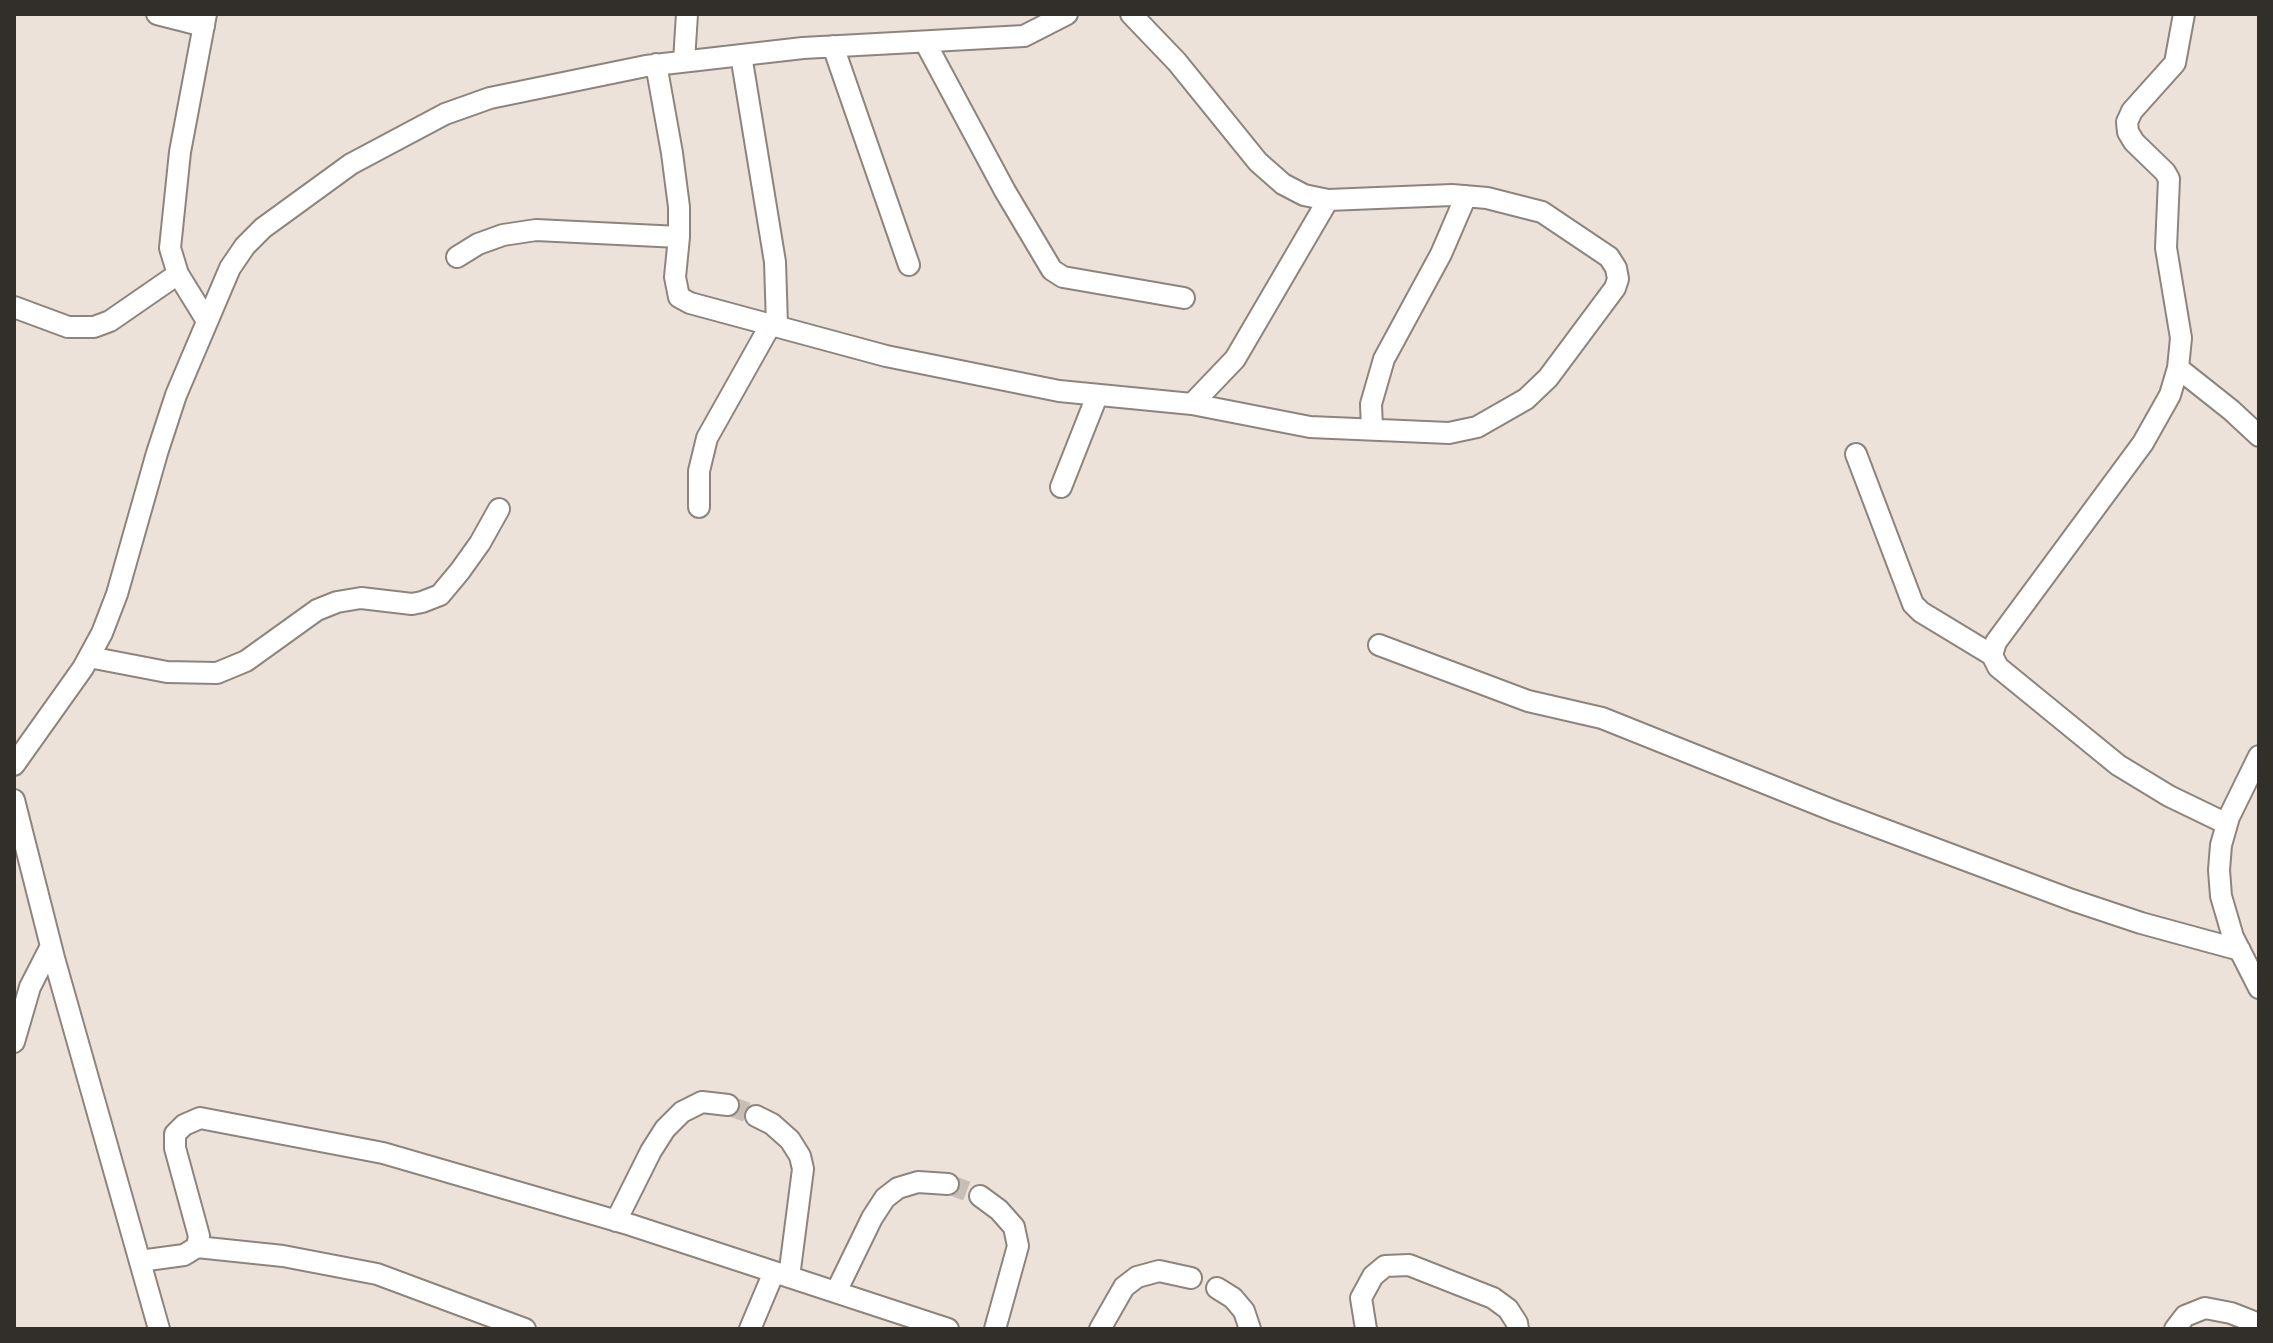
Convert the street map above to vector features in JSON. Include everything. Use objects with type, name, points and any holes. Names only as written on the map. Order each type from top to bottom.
[{"type":"street","points":[[157,14],[205,20],[180,152],[170,237],[172,261],[207,321]]},
{"type":"street","points":[[684,61],[687,14]]},
{"type":"street","points":[[14,765],[89,657],[102,633],[117,594],[176,395],[230,268],[245,246],[263,228],[351,164],[445,114],[490,98],[656,64],[833,46],[1024,36],[1067,14]]},
{"type":"street","points":[[656,64],[672,153],[679,237],[675,277],[679,297],[690,303],[886,356],[1097,396],[1192,404],[1310,427],[1449,433],[1477,427],[1526,399],[1548,378],[1615,288],[1618,279],[1616,268],[1609,257],[1542,212],[1466,196],[1328,200],[1304,195],[1283,184],[1258,162],[1177,62],[1131,14]]},
{"type":"street","points":[[1992,655],[1996,642],[2143,443],[2170,395],[2178,368],[2181,338],[2166,248],[2169,179],[2134,142],[2127,122],[2132,111],[2175,63],[2184,14]]},
{"type":"street","points":[[925,42],[1005,191],[1052,270],[1063,277],[1184,298]]},
{"type":"street","points":[[833,46],[909,265]]},
{"type":"street","points":[[699,507],[699,471],[707,438],[774,324],[775,262],[741,55]]},
{"type":"street","points":[[1372,428],[1371,404],[1384,359],[1441,254],[1466,196]]},
{"type":"street","points":[[1192,404],[1235,359],[1328,200]]},
{"type":"street","points":[[457,257],[478,244],[503,235],[536,230],[679,237]]},
{"type":"street","points":[[14,307],[68,327],[94,327],[110,321],[178,274]]},
{"type":"street","points":[[2178,368],[2259,436]]},
{"type":"street","points":[[1061,487],[1097,396]]},
{"type":"street","points":[[1856,454],[1913,604],[1921,612],[1992,655],[1998,667],[2140,781],[2227,824]]},
{"type":"street","points":[[89,657],[167,672],[217,673],[246,661],[317,610],[337,602],[361,598],[412,604],[422,602],[440,595],[450,583],[480,543],[499,509]]},
{"type":"street","points":[[1379,645],[1528,701],[1602,718],[1832,810],[2072,900],[2240,950]]},
{"type":"street","points":[[2259,756],[2227,824],[2221,845],[2221,896],[2240,950],[2259,988]]},
{"type":"street","points":[[14,800],[51,946],[159,1329]]},
{"type":"street","points":[[15,1036],[19,998],[30,987],[51,946]]},
{"type":"street","points":[[616,1221],[665,1129],[682,1112],[702,1102],[728,1105]]},
{"type":"street","points":[[750,1329],[782,1274],[803,1169],[800,1156],[790,1140],[772,1124],[756,1116]]},
{"type":"street","points":[[197,1247],[199,1236],[175,1148],[175,1134],[184,1125],[200,1118],[383,1153],[616,1221],[948,1329]]},
{"type":"street","points":[[836,1292],[885,1198],[898,1188],[918,1182],[948,1184]]},
{"type":"street","points":[[980,1196],[999,1210],[1014,1227],[1018,1246],[995,1329]]},
{"type":"street","points":[[140,1261],[184,1255],[197,1247],[283,1256],[377,1274],[525,1329]]},
{"type":"street","points":[[1366,1329],[1361,1298],[1373,1276],[1385,1266],[1409,1265],[1493,1298],[1508,1309],[1518,1329]]},
{"type":"street","points":[[1100,1329],[1124,1287],[1137,1277],[1159,1271],[1191,1278]]},
{"type":"street","points":[[1217,1288],[1233,1298],[1244,1311],[1250,1329]]},
{"type":"street","points":[[2175,1329],[2185,1316],[2205,1308],[2231,1313],[2259,1324]]},
{"type":"tunnel","points":[[728,1105],[756,1116]]},
{"type":"tunnel","points":[[948,1184],[980,1196]]}]
